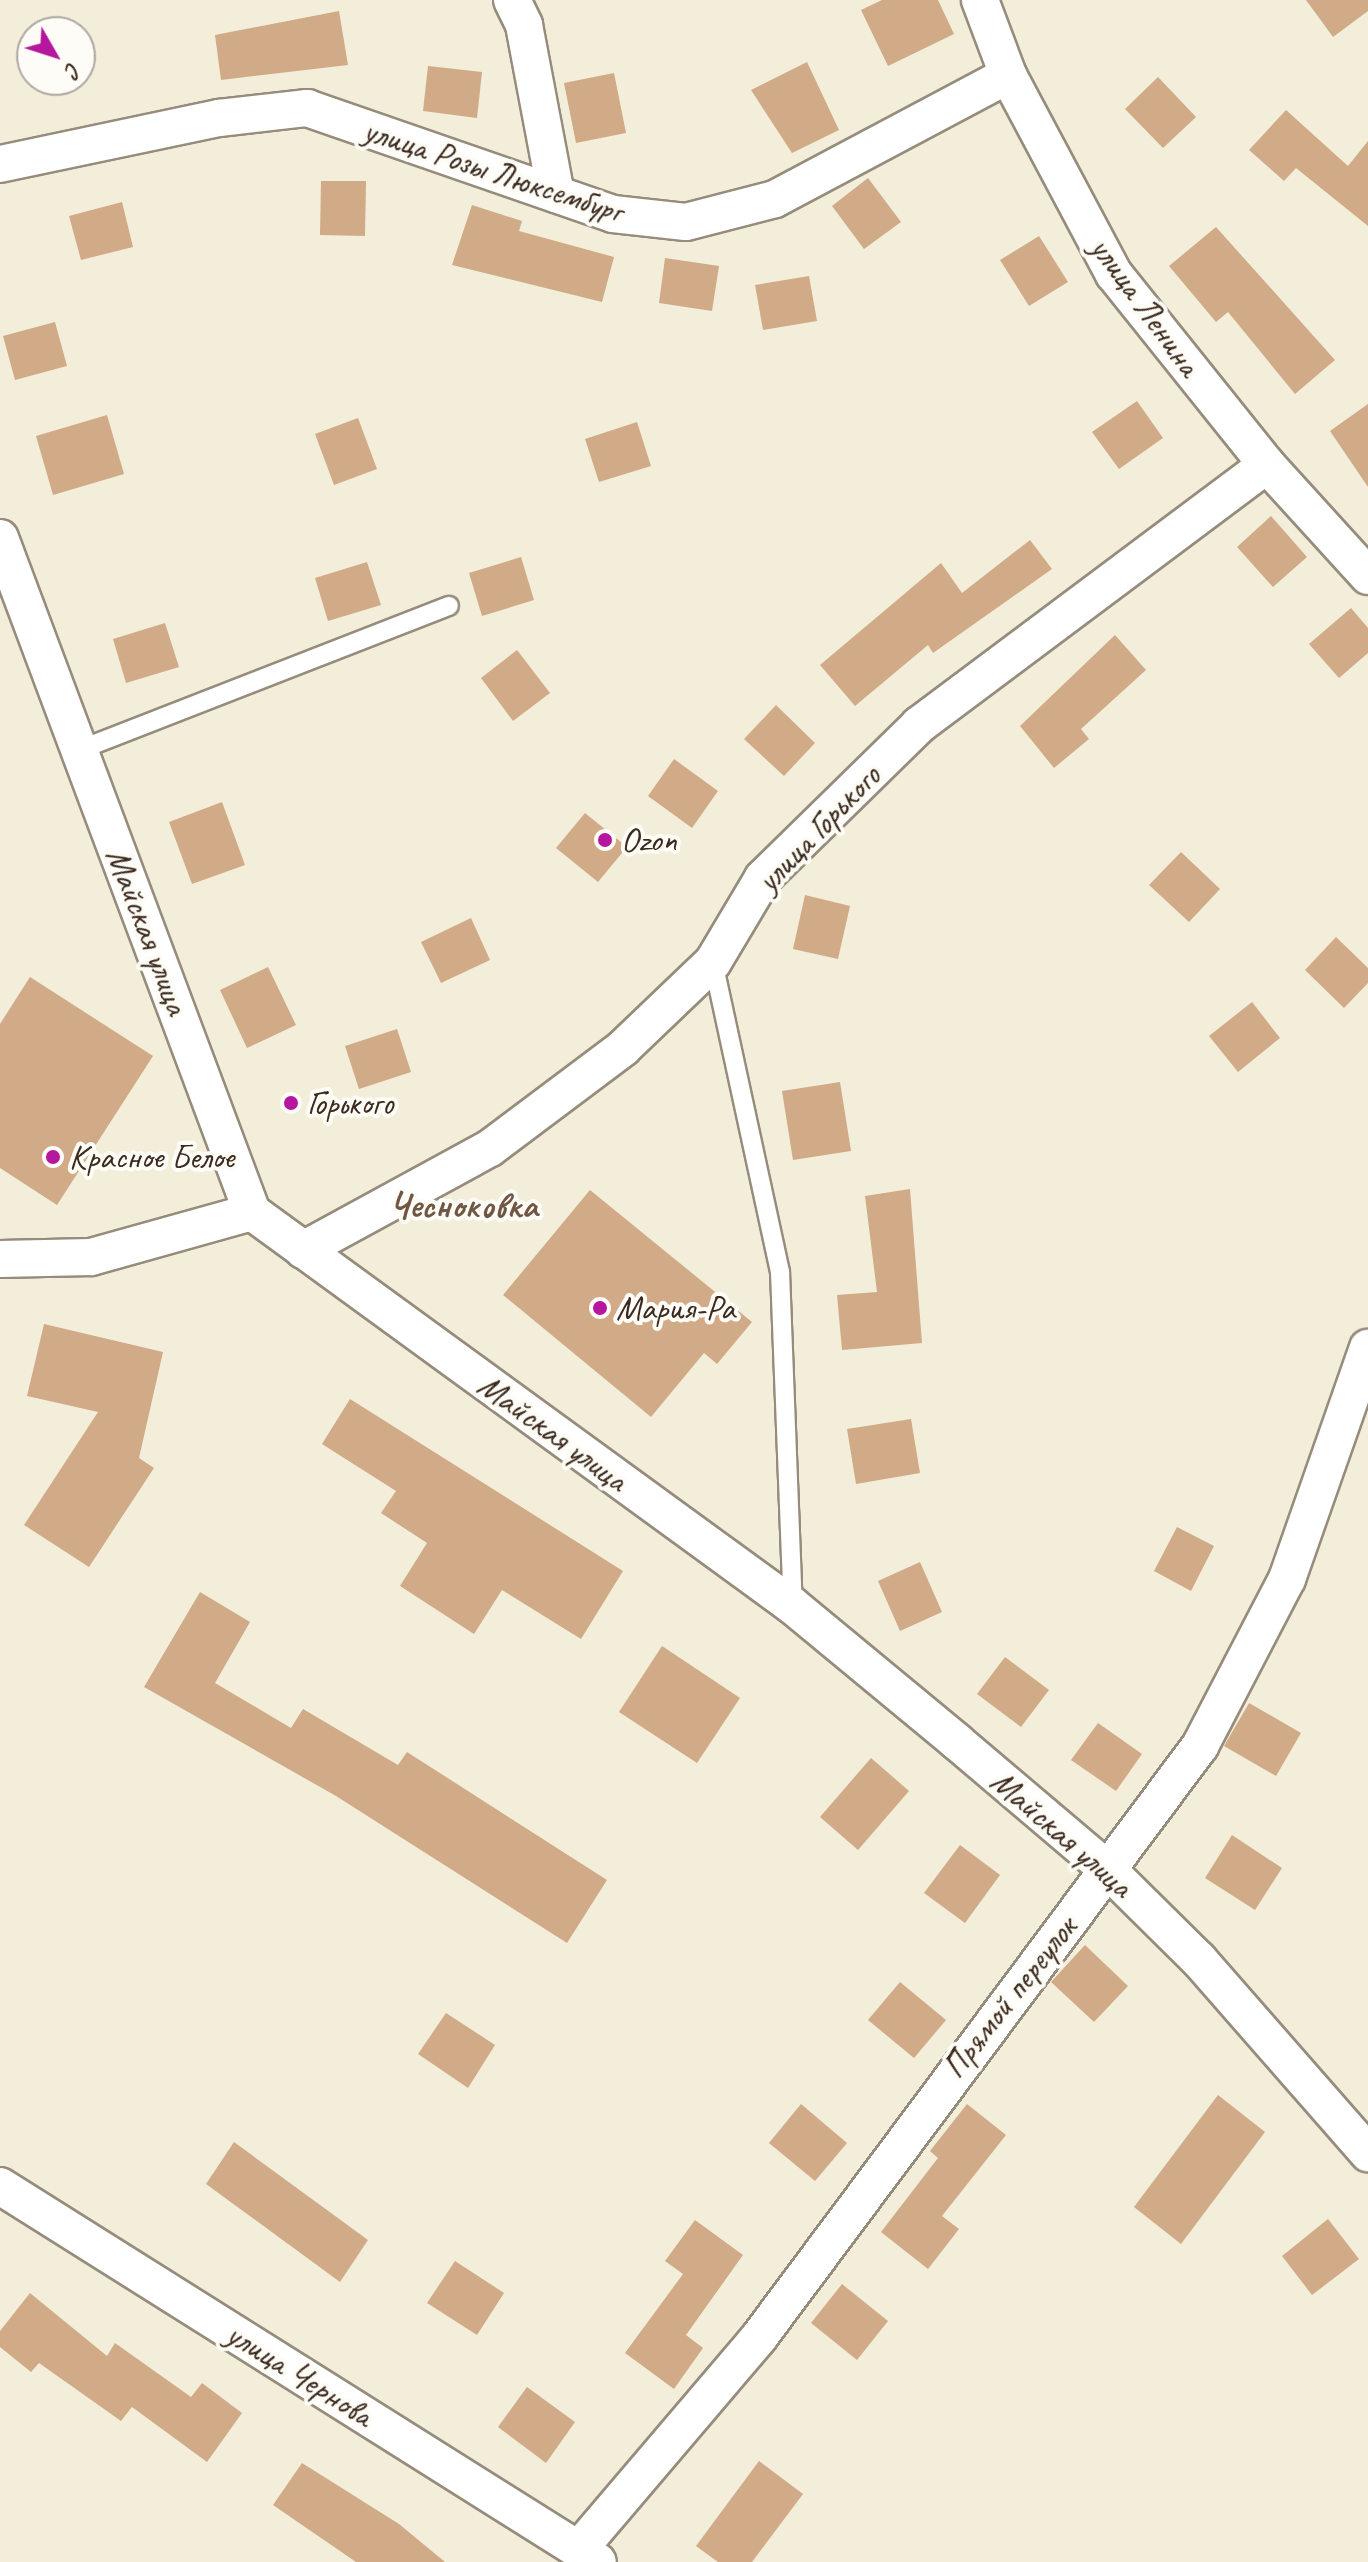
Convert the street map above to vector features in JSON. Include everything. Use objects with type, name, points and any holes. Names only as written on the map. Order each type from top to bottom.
[{"type":"street","points":[[512,0],[524,25],[556,194]]},
{"type":"street","name":"улица Ленина","points":[[980,0],[1008,75],[1114,274],[1267,465],[1368,576]]},
{"type":"street","name":"улица Розы Люксембург","points":[[0,164],[219,118],[307,108],[613,214],[686,222],[775,199],[1008,75]]},
{"type":"street","name":"улица Горького","points":[[303,1250],[490,1148],[623,1048],[713,962],[763,878],[919,725],[1267,465]]},
{"type":"street","name":"Майская улица","points":[[0,538],[252,1212],[793,1606],[1107,1869],[1199,1960],[1368,2153]]},
{"type":"street","points":[[0,1259],[91,1257],[252,1212]]},
{"type":"street","name":"Прямой переулок","points":[[589,2555],[760,2336],[1200,1746],[1287,1579],[1368,1348]]},
{"type":"street","name":"улица Чернова","points":[[0,2186],[589,2555]]},
{"type":"lane","points":[[79,750],[449,606]]},
{"type":"lane","points":[[713,962],[780,1272],[793,1606]]},
{"type":"building","points":[[882,0],[938,0],[954,34],[888,66],[861,10]]},
{"type":"building","points":[[1306,0],[1368,0],[1368,11],[1333,37]]},
{"type":"building","points":[[339,11],[348,65],[221,80],[215,35]]},
{"type":"building","points":[[807,62],[839,130],[792,153],[751,90]]},
{"type":"building","points":[[428,66],[482,72],[477,118],[423,111]]},
{"type":"building","points":[[614,73],[626,133],[576,143],[564,83]]},
{"type":"building","points":[[1158,77],[1196,117],[1163,148],[1125,109]]},
{"type":"building","points":[[1286,110],[1348,166],[1368,141],[1368,226],[1296,168],[1284,181],[1249,150]]},
{"type":"building","points":[[868,178],[901,222],[864,249],[832,206]]},
{"type":"building","points":[[321,181],[366,181],[365,236],[320,235]]},
{"type":"building","points":[[122,202],[133,247],[81,260],[69,216]]},
{"type":"building","points":[[472,205],[522,221],[519,231],[614,257],[602,302],[452,265]]},
{"type":"building","points":[[1216,227],[1335,360],[1295,394],[1228,312],[1216,322],[1169,266]]},
{"type":"building","points":[[1039,236],[1068,282],[1029,306],[1000,260]]},
{"type":"building","points":[[665,258],[719,266],[712,311],[659,303]]},
{"type":"building","points":[[809,276],[817,321],[763,330],[755,285]]},
{"type":"building","points":[[55,322],[67,366],[15,380],[3,336]]},
{"type":"building","points":[[1137,401],[1163,438],[1119,469],[1092,432]]},
{"type":"building","points":[[1368,404],[1368,487],[1330,431]]},
{"type":"building","points":[[107,415],[124,474],[53,495],[36,436]]},
{"type":"building","points":[[358,418],[377,469],[334,485],[315,434]]},
{"type":"building","points":[[637,422],[651,466],[599,482],[585,439]]},
{"type":"building","points":[[1271,516],[1307,557],[1273,587],[1237,547]]},
{"type":"building","points":[[1030,540],[1052,569],[933,653],[928,645],[855,706],[820,665],[941,563],[962,593]]},
{"type":"building","points":[[521,557],[534,600],[482,616],[469,573]]},
{"type":"building","points":[[367,562],[381,605],[328,621],[315,578]]},
{"type":"building","points":[[1351,608],[1368,628],[1368,653],[1339,678],[1309,644]]},
{"type":"building","points":[[165,623],[179,667],[126,683],[113,639]]},
{"type":"building","points":[[1115,635],[1146,670],[1081,729],[1089,739],[1054,768],[1020,726]]},
{"type":"building","points":[[517,650],[550,693],[513,721],[481,678]]},
{"type":"building","points":[[776,705],[815,743],[784,776],[744,739]]},
{"type":"building","points":[[674,759],[718,791],[692,828],[648,796]]},
{"type":"building","points":[[222,802],[245,865],[192,884],[169,822]]},
{"type":"building","points":[[585,813],[627,847],[598,882],[556,848]]},
{"type":"building","points":[[1181,852],[1220,889],[1189,922],[1149,885]]},
{"type":"building","points":[[805,895],[850,906],[838,959],[793,949]]},
{"type":"building","points":[[471,918],[490,960],[441,983],[421,942]]},
{"type":"building","points":[[1336,937],[1368,968],[1368,983],[1344,1008],[1305,970]]},
{"type":"building","points":[[268,967],[296,1025],[247,1048],[220,990]]},
{"type":"building","points":[[30,977],[153,1056],[57,1205],[0,1168],[0,1024]]},
{"type":"building","points":[[1252,1002],[1280,1038],[1238,1072],[1209,1036]]},
{"type":"building","points":[[397,1029],[411,1072],[359,1089],[345,1046]]},
{"type":"building","points":[[840,1082],[851,1151],[793,1160],[782,1091]]},
{"type":"building","points":[[910,1189],[922,1343],[842,1350],[837,1295],[877,1292],[865,1196]]},
{"type":"building","points":[[590,1190],[752,1322],[717,1364],[704,1353],[651,1417],[503,1295]]},
{"type":"building","points":[[44,1324],[163,1352],[139,1458],[154,1468],[89,1567],[24,1525],[98,1412],[27,1396]]},
{"type":"building","points":[[350,1399],[623,1571],[581,1639],[502,1590],[474,1634],[400,1586],[427,1543],[381,1513],[396,1491],[322,1444]]},
{"type":"building","points":[[911,1419],[920,1473],[856,1484],[847,1429]]},
{"type":"building","points":[[1177,1527],[1214,1546],[1191,1591],[1154,1571]]},
{"type":"building","points":[[920,1562],[942,1612],[900,1631],[878,1581]]},
{"type":"building","points":[[200,1592],[250,1622],[215,1683],[291,1728],[303,1709],[398,1765],[407,1752],[607,1880],[567,1943],[336,1796],[144,1687]]},
{"type":"building","points":[[662,1646],[740,1698],[697,1763],[619,1712]]},
{"type":"building","points":[[1005,1657],[1049,1690],[1021,1727],[977,1694]]},
{"type":"building","points":[[1249,1703],[1301,1733],[1276,1776],[1224,1746]]},
{"type":"building","points":[[1098,1723],[1142,1754],[1116,1791],[1071,1760]]},
{"type":"building","points":[[871,1758],[909,1791],[858,1850],[820,1817]]},
{"type":"building","points":[[1232,1835],[1282,1868],[1255,1910],[1205,1878]]},
{"type":"building","points":[[960,1845],[1000,1875],[965,1923],[924,1893]]},
{"type":"building","points":[[1085,1945],[1128,1986],[1094,2022],[1051,1982]]},
{"type":"building","points":[[900,1982],[946,2020],[914,2058],[868,2020]]},
{"type":"building","points":[[446,2013],[495,2045],[468,2088],[418,2054]]},
{"type":"building","points":[[1218,2095],[1265,2132],[1181,2244],[1134,2207]]},
{"type":"building","points":[[801,2104],[847,2143],[815,2181],[769,2143]]},
{"type":"building","points":[[967,2104],[1006,2135],[942,2216],[959,2229],[928,2269],[881,2232],[938,2158],[930,2151]]},
{"type":"building","points":[[234,2142],[368,2240],[340,2282],[206,2184]]},
{"type":"building","points":[[1328,2219],[1359,2259],[1312,2295],[1282,2256]]},
{"type":"building","points":[[695,2220],[743,2255],[686,2335],[703,2348],[674,2389],[625,2353],[683,2274],[665,2261]]},
{"type":"building","points":[[455,2261],[504,2293],[477,2335],[427,2303]]},
{"type":"building","points":[[842,2284],[888,2321],[857,2360],[811,2323]]},
{"type":"building","points":[[30,2293],[107,2356],[115,2343],[191,2397],[202,2383],[242,2413],[207,2462],[132,2407],[121,2421],[39,2363],[31,2372],[0,2347],[0,2331]]},
{"type":"building","points":[[527,2387],[575,2422],[546,2463],[498,2427]]},
{"type":"building","points":[[759,2461],[803,2494],[752,2562],[718,2562],[696,2546]]},
{"type":"building","points":[[302,2463],[399,2524],[445,2562],[356,2562],[273,2505]]},
{"type":"place","name":"Ozon","points":[[605,840]]},
{"type":"place","name":"Горького","points":[[291,1103]]},
{"type":"place","name":"Красное Белое","points":[[53,1157]]},
{"type":"place","name":"Мария-Ра","points":[[600,1308]]},
{"type":"district","name":"Чесноковка","points":[[463,1206]]}]
